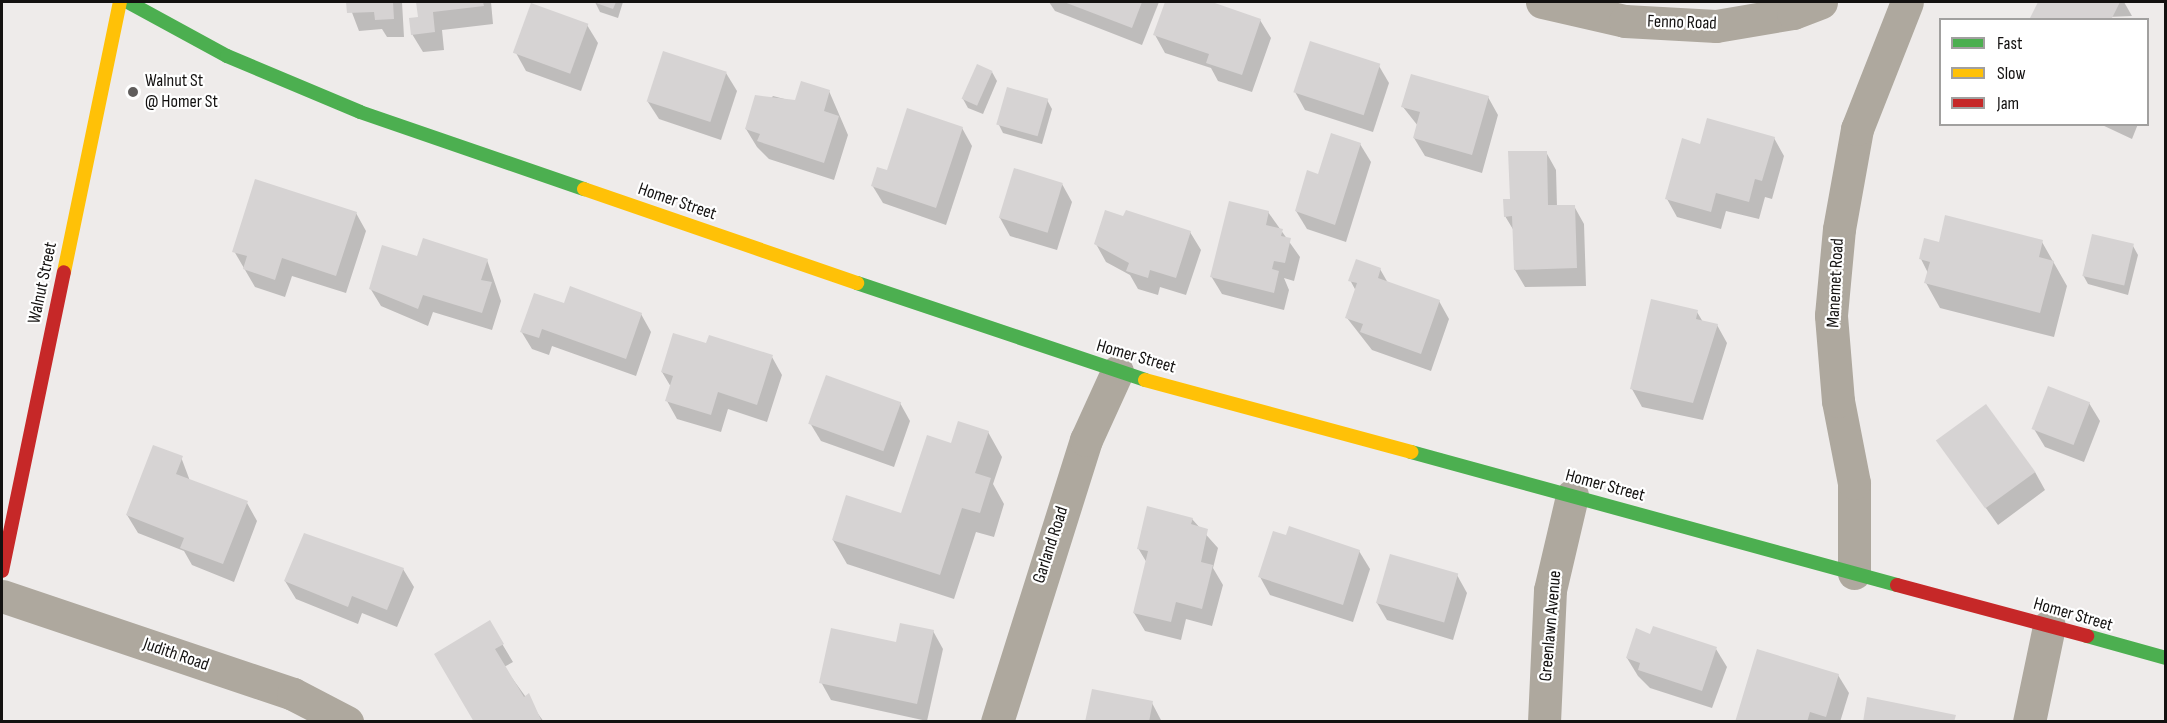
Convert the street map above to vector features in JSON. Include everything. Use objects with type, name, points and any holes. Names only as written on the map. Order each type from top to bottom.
[{"type":"street","name":"Walnut Street","points":[[2,571],[120,2]]},
{"type":"street","name":"Homer Street","points":[[128,2],[227,56],[360,112],[1118,372],[2166,658]]},
{"type":"street","name":"Fenno Road","points":[[1542,2],[1626,21],[1716,26],[1793,14],[1821,2]]},
{"type":"street","name":"Manemet Road","points":[[1854,573],[1854,483],[1838,401],[1831,315],[1839,229],[1857,129],[1907,2]]},
{"type":"street","name":"Garland Road","points":[[997,722],[1086,440],[1118,372]]},
{"type":"street","name":"Greenlawn Avenue","points":[[1544,722],[1550,591],[1572,496]]},
{"type":"street","name":"Judith Road","points":[[2,596],[293,694],[347,722]]},
{"type":"street","points":[[2029,722],[2049,626]]},
{"type":"building","points":[[346,2],[393,2],[394,19],[375,20],[374,12],[347,13]]},
{"type":"building","points":[[416,2],[483,2],[484,6],[433,12],[435,32],[411,35],[409,18],[418,17]]},
{"type":"building","points":[[593,2],[616,2],[613,9]]},
{"type":"building","points":[[1064,2],[1142,2],[1132,28]]},
{"type":"building","points":[[1165,2],[1212,2],[1261,19],[1242,75],[1206,63],[1209,54],[1153,35]]},
{"type":"building","points":[[2038,2],[2120,2],[2112,18],[2030,18]]},
{"type":"building","points":[[531,3],[588,24],[570,74],[513,53]]},
{"type":"building","points":[[1310,41],[1380,64],[1364,115],[1293,92]]},
{"type":"building","points":[[663,51],[727,72],[710,122],[647,101]]},
{"type":"building","points":[[977,64],[993,71],[977,106],[962,99]]},
{"type":"building","points":[[1411,74],[1489,96],[1472,155],[1413,138],[1420,112],[1401,107]]},
{"type":"building","points":[[801,81],[830,90],[824,111],[839,116],[824,163],[757,141],[760,134],[745,129],[755,95],[795,100]]},
{"type":"building","points":[[1007,87],[1048,99],[1038,136],[996,124]]},
{"type":"building","points":[[907,108],[963,127],[936,208],[871,186],[877,167],[887,170]]},
{"type":"building","points":[[1707,118],[1775,137],[1762,181],[1755,179],[1749,202],[1716,193],[1711,212],[1665,199],[1682,138],[1700,144]]},
{"type":"building","points":[[1331,133],[1361,143],[1335,225],[1295,211],[1307,170],[1318,174]]},
{"type":"building","points":[[1508,151],[1547,151],[1548,205],[1575,205],[1577,268],[1514,270],[1512,216],[1504,217],[1503,199],[1510,199]]},
{"type":"building","points":[[1014,168],[1063,183],[1048,233],[999,218]]},
{"type":"building","points":[[255,179],[357,212],[336,276],[282,258],[275,280],[243,269],[247,256],[232,252]]},
{"type":"building","points":[[1229,201],[1269,211],[1266,225],[1283,229],[1281,236],[1291,238],[1285,263],[1274,261],[1272,269],[1279,271],[1274,293],[1210,277]]},
{"type":"building","points":[[1105,210],[1123,216],[1126,210],[1191,231],[1176,278],[1150,270],[1148,278],[1126,271],[1129,263],[1094,244]]},
{"type":"building","points":[[1945,215],[2043,240],[2039,257],[2054,261],[2040,313],[1924,283],[1930,262],[1919,259],[1924,238],[1939,242]]},
{"type":"building","points":[[2092,234],[2134,244],[2124,286],[2082,276]]},
{"type":"building","points":[[423,238],[488,259],[481,280],[492,282],[482,313],[423,295],[418,309],[369,289],[382,245],[417,256]]},
{"type":"building","points":[[1356,259],[1381,268],[1378,278],[1440,300],[1421,354],[1360,332],[1363,324],[1345,318],[1357,283],[1348,281]]},
{"type":"building","points":[[570,286],[642,313],[626,359],[542,329],[539,338],[520,332],[534,293],[564,303]]},
{"type":"building","points":[[1651,299],[1698,310],[1696,319],[1718,324],[1693,403],[1630,389]]},
{"type":"building","points":[[673,333],[706,343],[709,335],[773,355],[757,405],[718,392],[711,415],[665,401],[673,376],[661,372]]},
{"type":"building","points":[[826,375],[901,402],[883,451],[808,424]]},
{"type":"building","points":[[2048,386],[2090,402],[2074,445],[2032,429]]},
{"type":"building","points":[[1986,404],[2035,472],[1985,508],[1936,440]]},
{"type":"building","points":[[958,421],[989,431],[975,473],[991,478],[980,513],[962,508],[940,575],[832,540],[846,495],[901,513],[927,435],[951,443]]},
{"type":"building","points":[[153,445],[183,456],[176,474],[248,501],[223,564],[180,548],[184,538],[126,515]]},
{"type":"building","points":[[1147,506],[1193,518],[1191,524],[1208,529],[1201,562],[1213,565],[1202,609],[1176,602],[1171,622],[1133,613],[1148,551],[1137,549]]},
{"type":"building","points":[[1289,526],[1360,550],[1343,605],[1258,577],[1273,531],[1286,535]]},
{"type":"building","points":[[304,533],[404,568],[387,610],[352,596],[348,607],[284,581]]},
{"type":"building","points":[[1390,554],[1458,574],[1444,623],[1376,603]]},
{"type":"building","points":[[490,620],[504,644],[495,649],[524,697],[529,693],[542,722],[474,722],[434,654]]},
{"type":"building","points":[[900,623],[934,630],[917,704],[819,683],[831,628],[896,642]]},
{"type":"building","points":[[1653,626],[1717,647],[1702,691],[1638,670],[1640,663],[1626,658],[1636,628],[1650,634]]},
{"type":"building","points":[[1757,649],[1839,674],[1826,717],[1810,712],[1807,722],[1735,722]]},
{"type":"building","points":[[1092,689],[1153,701],[1149,722],[1085,722]]},
{"type":"building","points":[[1867,697],[1956,715],[1954,722],[1863,722]]},
{"type":"traffic: fast","points":[[128,2],[227,56],[360,112],[584,189]]},
{"type":"traffic: fast","points":[[857,283],[1145,380]]},
{"type":"traffic: fast","points":[[1411,452],[1897,585]]},
{"type":"traffic: fast","points":[[2087,636],[2166,658]]},
{"type":"traffic: slow","points":[[64,272],[120,2]]},
{"type":"traffic: slow","points":[[584,189],[857,283]]},
{"type":"traffic: slow","points":[[1145,380],[1411,452]]},
{"type":"traffic: jam","points":[[2,571],[64,272]]},
{"type":"traffic: jam","points":[[1897,585],[2087,636]]},
{"type":"place","name":"Walnut St @ Homer St","points":[[133,92]]}]
